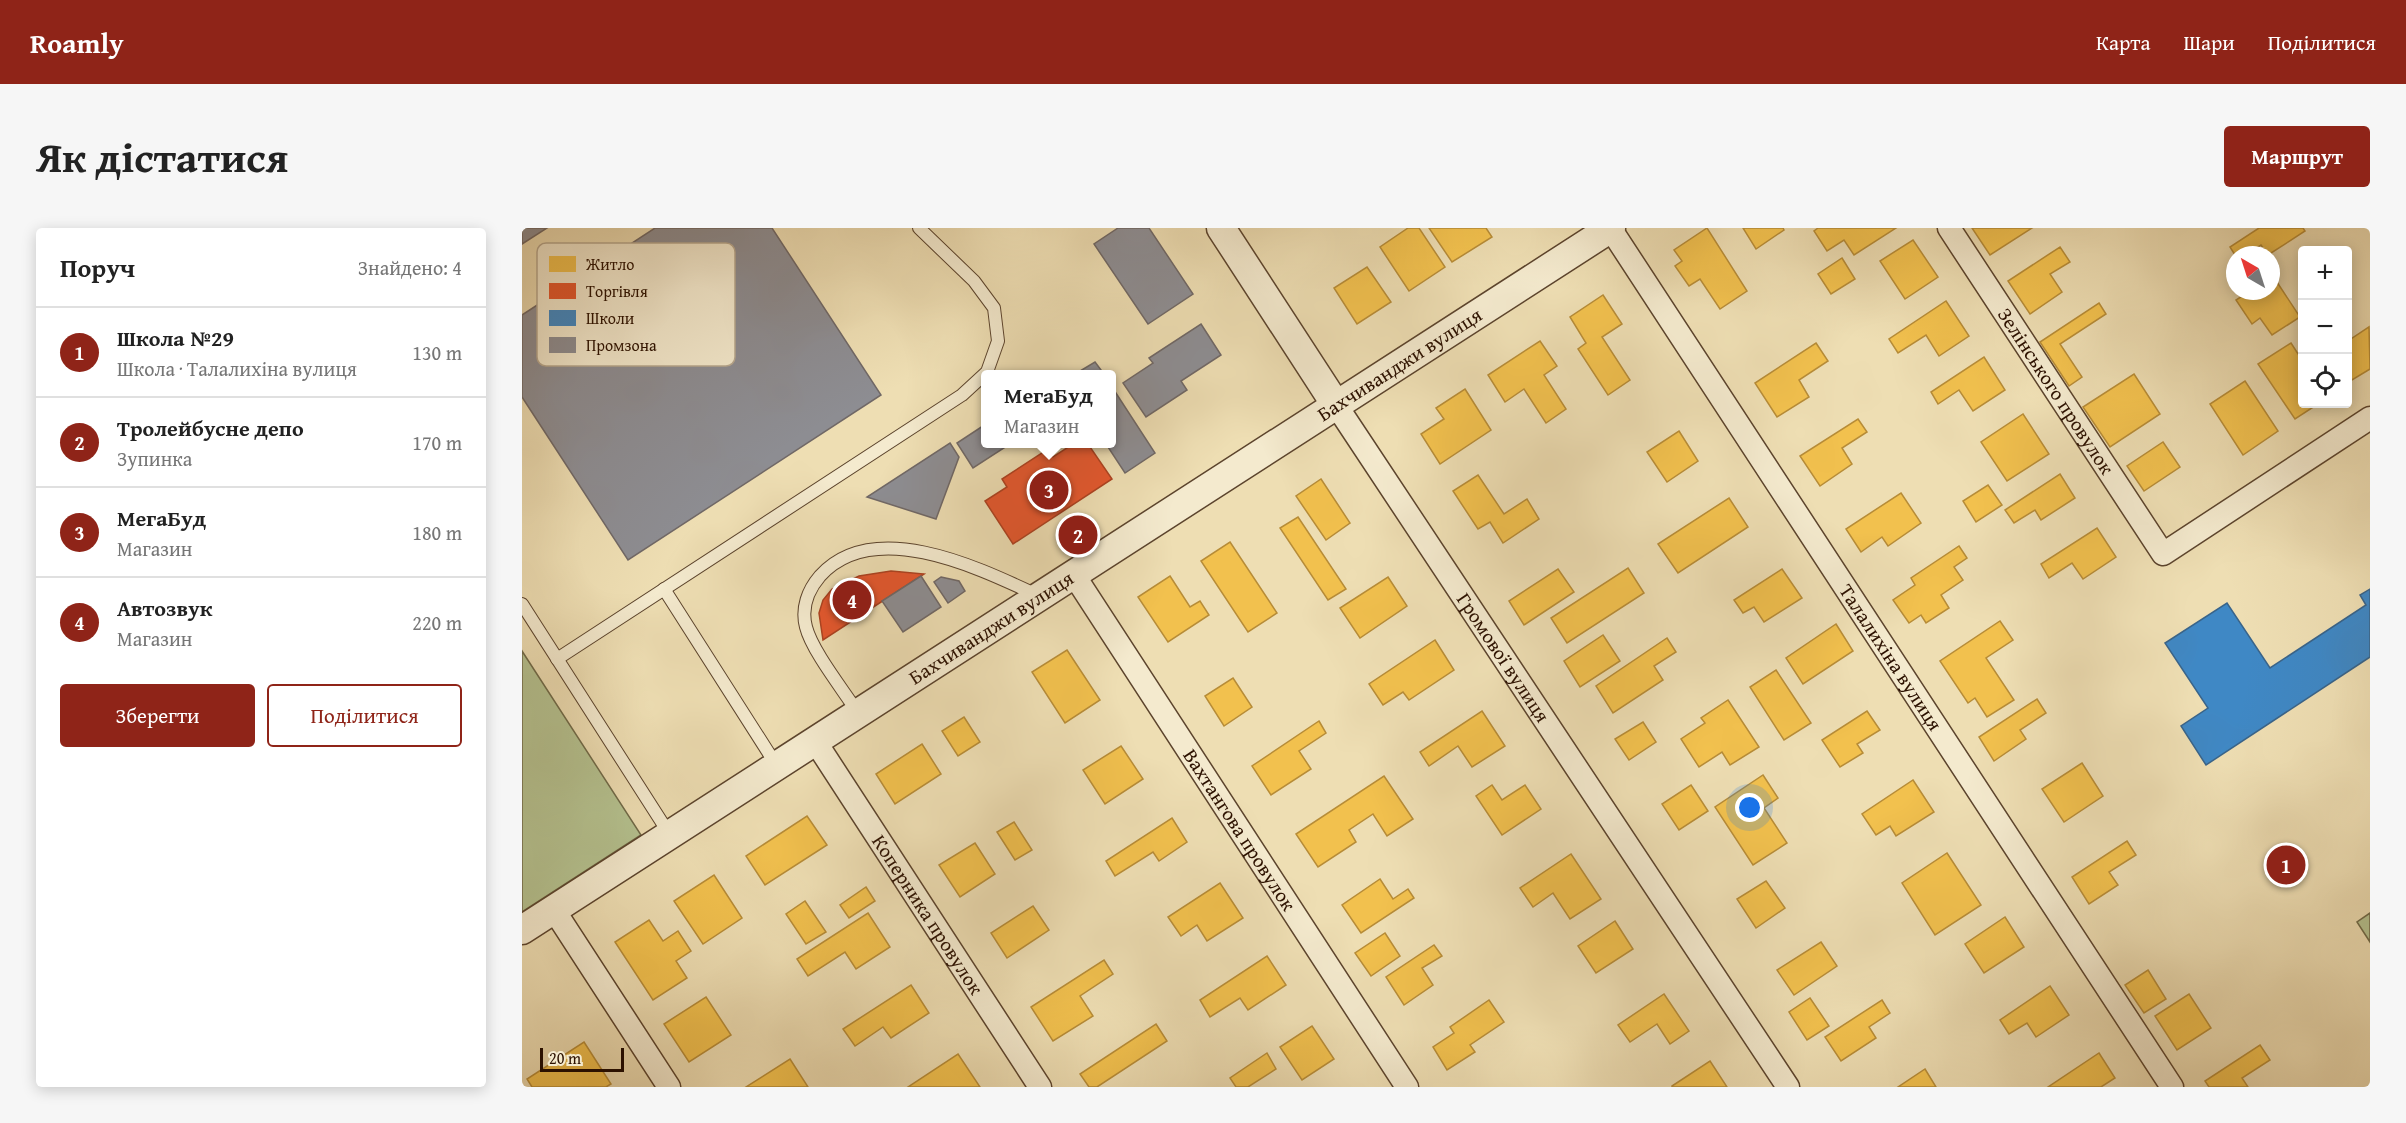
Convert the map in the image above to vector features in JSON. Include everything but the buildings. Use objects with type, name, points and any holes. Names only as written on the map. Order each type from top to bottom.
[{"type":"street","name":"Громової вулиця","points":[[1221,228],[1788,1087]]},
{"type":"street","name":"Бахчиванджи вулиця","points":[[522,930],[1610,228]]},
{"type":"street","name":"Талалихіна вулиця","points":[[1610,228],[2172,1087]]},
{"type":"street","name":"Зелінського провулок","points":[[1949,228],[2163,554],[2370,418]]},
{"type":"street","name":"Вахтангова провулок","points":[[1074,575],[1407,1087]]},
{"type":"street","name":"Коперника провулок","points":[[815,741],[1040,1087]]},
{"type":"street","points":[[554,910],[669,1087]]},
{"type":"lane","points":[[919,228],[974,281],[994,308],[998,341],[988,370]]},
{"type":"lane","points":[[557,659],[962,395],[981,378]]},
{"type":"lane","points":[[858,713],[811,640],[806,627],[807,598],[813,584],[834,565],[854,555],[875,549],[897,547],[919,550],[1006,581],[1040,596]]},
{"type":"lane","points":[[664,590],[777,766]]},
{"type":"lane","points":[[522,604],[670,835]]},
{"type":"green space","points":[[522,651],[641,835],[522,912]]},
{"type":"green space","points":[[2370,913],[2370,942],[2357,922]]},
{"type":"place","name":"МегаБуд","points":[[1049,490]]},
{"type":"place","name":"Тролейбусне депо","points":[[1078,535]]},
{"type":"place","name":"Автозвук","points":[[852,600]]},
{"type":"place","name":"Школа №29","points":[[2286,865]]}]
